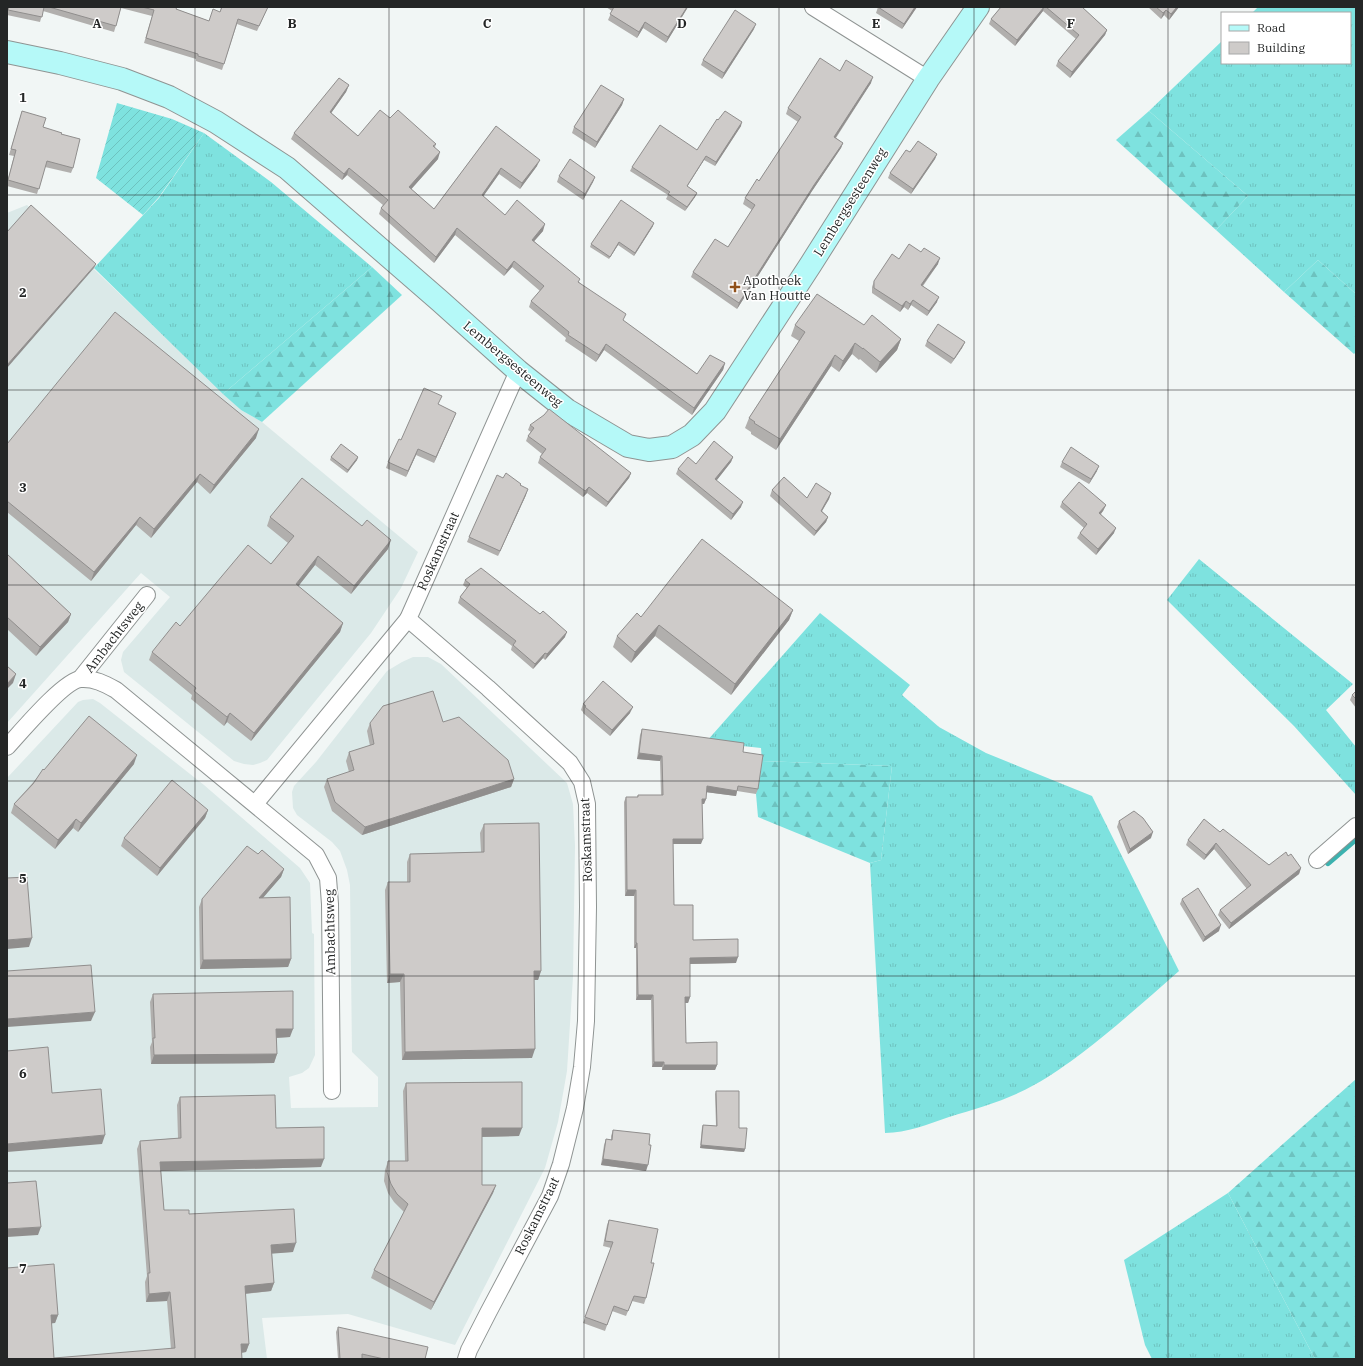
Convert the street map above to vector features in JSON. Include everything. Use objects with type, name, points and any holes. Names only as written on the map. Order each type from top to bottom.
[{"type":"street","points":[[813,7],[928,79]]},
{"type":"street","name":"Lembergsesteenweg","points":[[7,52],[60,62],[122,79],[169,97],[216,122],[287,168],[440,300],[518,372],[567,410],[628,446],[649,450],[672,447],[692,435],[717,408],[811,264],[928,79],[978,7]]},
{"type":"street","name":"Roskamstraat","points":[[466,1359],[489,1311],[550,1196],[562,1164],[576,1108],[582,1067],[586,1021],[588,907],[587,804],[582,782],[570,763],[488,688],[408,619],[518,372]]},
{"type":"street","name":"Ambachtsweg","points":[[80,679],[147,594]]},
{"type":"street","points":[[255,804],[408,619]]},
{"type":"street","name":"Ambachtsweg","points":[[7,747],[68,684],[80,679],[99,681],[116,690],[316,855],[328,878],[330,904],[332,1091]]},
{"type":"street","points":[[1317,860],[1356,826]]},
{"type":"shaded area","points":[[27,205],[241,410],[262,422],[418,552],[401,588],[371,633],[267,760],[260,763],[253,765],[234,761],[124,672],[121,660],[123,652],[170,597],[141,573],[7,723],[7,213]]},
{"type":"shaded area","points":[[413,657],[428,657],[441,664],[567,783],[573,804],[575,846],[573,977],[567,1071],[558,1122],[545,1168],[455,1345],[348,1314],[262,1318],[267,1359],[7,1359],[7,778],[78,702],[93,699],[204,785],[300,868],[310,883],[312,933],[314,934],[315,1055],[309,1068],[302,1073],[289,1077],[291,1108],[378,1107],[378,1077],[352,1052],[350,885],[347,870],[340,851],[332,842],[297,815],[293,808],[292,792],[294,786],[316,762],[387,671]]},
{"type":"green space","points":[[1258,7],[1356,7],[1356,294],[1318,260],[1284,292],[1216,230],[1248,196],[1149,111],[1221,42],[1221,64],[1351,64],[1351,12],[1253,12]]},
{"type":"green space","points":[[117,103],[172,119],[204,133],[159,197],[143,215],[96,178]]},
{"type":"green space","points":[[1149,111],[1248,196],[1216,230],[1116,140]]},
{"type":"green space","points":[[204,133],[271,182],[372,267],[223,394],[94,268],[159,198]]},
{"type":"green space","points":[[1318,260],[1356,294],[1356,352],[1354,354],[1284,292]]},
{"type":"green space","points":[[372,267],[402,295],[262,422],[241,410],[223,394]]},
{"type":"green space","points":[[1199,559],[1353,684],[1326,710],[1356,747],[1356,795],[1294,726],[1167,600]]},
{"type":"green space","points":[[820,613],[910,685],[902,695],[939,727],[986,753],[1092,796],[1179,971],[1095,1043],[1053,1074],[1014,1095],[993,1103],[917,1128],[893,1133],[885,1133],[870,863],[881,860],[892,766],[762,761],[761,748],[706,742]]},
{"type":"green space","points":[[762,761],[892,766],[881,860],[870,863],[758,817],[756,794]]},
{"type":"green space","points":[[1356,1079],[1356,1359],[1315,1359],[1228,1193]]},
{"type":"green space","points":[[1228,1193],[1315,1359],[1152,1359],[1145,1345],[1124,1260]]},
{"type":"building","points":[[9,7],[44,7],[42,17],[8,10]]},
{"type":"building","points":[[49,7],[121,7],[116,26]]},
{"type":"building","points":[[142,7],[177,7],[176,9],[209,21],[213,9],[220,12],[222,7],[268,7],[259,26],[238,19],[224,64],[198,56],[198,54],[146,38],[154,10]]},
{"type":"building","points":[[614,7],[687,7],[668,37],[645,22],[639,32],[610,14]]},
{"type":"building","points":[[878,7],[915,7],[904,24]]},
{"type":"building","points":[[1001,7],[1044,7],[1017,40],[991,19]]},
{"type":"building","points":[[1046,7],[1082,7],[1107,30],[1072,72],[1058,61],[1079,35]]},
{"type":"building","points":[[1156,7],[1177,7],[1171,14],[1166,10],[1163,13]]},
{"type":"building","points":[[735,10],[756,24],[724,73],[703,60]]},
{"type":"building","points":[[820,58],[840,71],[846,60],[873,77],[834,137],[843,143],[814,185],[739,303],[693,272],[715,239],[728,247],[755,205],[745,198],[757,179],[759,181],[801,117],[788,108]]},
{"type":"building","points":[[339,78],[349,85],[330,112],[358,136],[380,110],[390,118],[398,110],[436,144],[433,146],[440,152],[409,187],[434,209],[496,126],[540,160],[522,183],[501,168],[482,195],[505,215],[517,200],[545,224],[532,240],[580,279],[578,282],[626,314],[623,320],[697,374],[710,355],[725,363],[694,408],[606,344],[599,355],[568,335],[569,332],[531,301],[544,286],[514,261],[507,270],[457,228],[436,257],[381,208],[388,200],[349,168],[344,174],[294,133]]},
{"type":"building","points":[[601,85],[624,99],[597,142],[574,127]]},
{"type":"building","points":[[22,111],[46,118],[43,127],[80,139],[73,168],[47,161],[39,189],[8,180],[16,150],[11,149]]},
{"type":"building","points":[[725,111],[742,122],[716,162],[706,156],[687,186],[697,193],[687,207],[668,194],[670,192],[632,167],[660,125],[697,150],[717,119],[718,120]]},
{"type":"building","points":[[918,141],[937,154],[913,189],[890,173],[906,150],[910,152]]},
{"type":"building","points":[[570,159],[595,177],[585,194],[559,176]]},
{"type":"building","points":[[621,200],[654,223],[635,253],[619,242],[610,257],[591,244]]},
{"type":"building","points":[[31,205],[96,264],[7,365],[7,232]]},
{"type":"building","points":[[909,244],[921,252],[924,248],[940,258],[921,285],[939,297],[929,311],[913,300],[910,304],[906,301],[902,306],[874,288],[874,281],[892,254],[899,259]]},
{"type":"building","points":[[817,294],[864,325],[872,315],[901,339],[880,362],[855,343],[843,361],[835,355],[780,439],[754,423],[755,422],[749,418],[805,332],[795,325]]},
{"type":"building","points":[[115,312],[259,429],[214,485],[200,474],[154,529],[140,517],[94,572],[7,501],[7,444]]},
{"type":"building","points":[[938,324],[965,342],[954,359],[927,341]]},
{"type":"building","points":[[424,388],[442,396],[438,404],[456,413],[436,457],[418,449],[408,471],[388,462],[399,439],[401,440]]},
{"type":"building","points":[[549,409],[631,473],[608,502],[589,487],[585,491],[540,457],[546,449],[528,436],[534,428],[530,425],[544,415]]},
{"type":"building","points":[[714,441],[733,457],[715,479],[743,502],[733,514],[678,469],[688,457],[696,464]]},
{"type":"building","points":[[341,444],[358,457],[348,470],[331,457]]},
{"type":"building","points":[[1071,447],[1099,466],[1091,479],[1062,462]]},
{"type":"building","points":[[506,473],[521,484],[520,485],[528,489],[500,551],[469,537],[497,475],[503,478]]},
{"type":"building","points":[[784,477],[807,498],[816,483],[831,493],[821,511],[828,517],[816,531],[772,490]]},
{"type":"building","points":[[302,478],[362,526],[367,520],[391,540],[354,586],[318,556],[296,584],[343,623],[254,733],[230,713],[227,717],[194,691],[196,688],[152,652],[176,622],[180,626],[248,545],[271,564],[294,536],[270,517]]},
{"type":"building","points":[[1079,482],[1106,505],[1099,513],[1116,528],[1098,549],[1080,533],[1087,524],[1062,502]]},
{"type":"building","points":[[702,539],[793,610],[735,684],[659,625],[635,652],[617,636],[637,613],[641,617]]},
{"type":"building","points":[[7,554],[71,614],[40,647],[7,617]]},
{"type":"building","points":[[481,568],[540,614],[543,611],[567,632],[547,654],[545,653],[535,664],[513,645],[516,641],[460,597],[470,584],[465,580]]},
{"type":"building","points":[[7,666],[16,674],[7,684]]},
{"type":"building","points":[[603,681],[633,707],[612,730],[583,704]]},
{"type":"building","points":[[433,691],[443,722],[459,717],[508,760],[514,779],[365,827],[335,802],[327,779],[354,770],[349,752],[374,744],[370,723],[383,706]]},
{"type":"building","points":[[1356,691],[1356,699],[1352,695]]},
{"type":"building","points":[[89,716],[137,755],[81,823],[76,819],[58,840],[14,804],[33,784],[43,769],[44,770]]},
{"type":"building","points":[[642,729],[744,743],[743,752],[763,755],[758,789],[738,786],[737,791],[707,786],[706,799],[702,799],[703,839],[673,839],[674,905],[693,905],[693,940],[738,939],[738,957],[690,958],[690,997],[685,997],[686,1043],[717,1042],[717,1065],[664,1065],[664,1062],[654,1062],[653,995],[638,995],[636,890],[627,890],[626,797],[638,797],[638,795],[663,795],[662,756],[639,753]]},
{"type":"building","points":[[172,780],[208,810],[160,868],[124,838]]},
{"type":"building","points":[[1134,811],[1143,818],[1153,832],[1130,849],[1119,821]]},
{"type":"building","points":[[1204,819],[1220,832],[1223,829],[1269,865],[1286,852],[1288,856],[1291,854],[1301,868],[1231,923],[1220,910],[1251,885],[1216,843],[1206,855],[1188,840]]},
{"type":"building","points":[[539,823],[541,971],[534,971],[535,1049],[405,1052],[404,974],[390,974],[388,882],[410,882],[410,854],[484,852],[484,824]]},
{"type":"building","points":[[247,846],[258,854],[262,850],[284,869],[259,898],[290,897],[291,959],[203,960],[202,899]]},
{"type":"building","points":[[27,877],[32,938],[7,940],[7,878]]},
{"type":"building","points":[[1198,888],[1221,925],[1205,937],[1182,899]]},
{"type":"building","points":[[91,965],[95,1012],[7,1019],[7,971]]},
{"type":"building","points":[[293,991],[293,1029],[276,1029],[277,1054],[154,1055],[153,1038],[155,1038],[153,994]]},
{"type":"building","points":[[48,1047],[52,1093],[101,1089],[105,1135],[7,1144],[7,1051]]},
{"type":"building","points":[[522,1082],[522,1128],[482,1128],[482,1185],[496,1185],[434,1302],[374,1270],[408,1204],[397,1194],[391,1184],[387,1172],[388,1161],[408,1161],[406,1083]]},
{"type":"building","points":[[716,1091],[739,1091],[739,1128],[747,1128],[745,1149],[701,1145],[703,1125],[717,1126]]},
{"type":"building","points":[[275,1095],[276,1128],[324,1127],[324,1159],[160,1162],[164,1210],[189,1210],[189,1214],[294,1209],[296,1243],[271,1245],[274,1283],[245,1286],[249,1344],[241,1344],[242,1359],[7,1359],[7,1268],[54,1264],[58,1315],[51,1315],[54,1358],[175,1348],[170,1292],[149,1294],[148,1273],[150,1273],[140,1141],[181,1138],[180,1097]]},
{"type":"building","points":[[613,1130],[650,1134],[649,1145],[651,1145],[648,1165],[603,1159],[606,1139],[612,1140]]},
{"type":"building","points":[[36,1181],[41,1227],[7,1229],[7,1183]]},
{"type":"building","points":[[609,1220],[658,1229],[651,1263],[654,1263],[646,1298],[634,1296],[628,1311],[614,1306],[607,1325],[585,1317],[613,1242],[605,1241]]},
{"type":"building","points":[[338,1327],[428,1347],[425,1359],[384,1359],[362,1354],[362,1359],[340,1359]]},
{"type":"waterway","points":[[1328,863],[1356,839]]},
{"type":"place","name":"Apotheek Van Houtte","points":[[735,287]]}]
